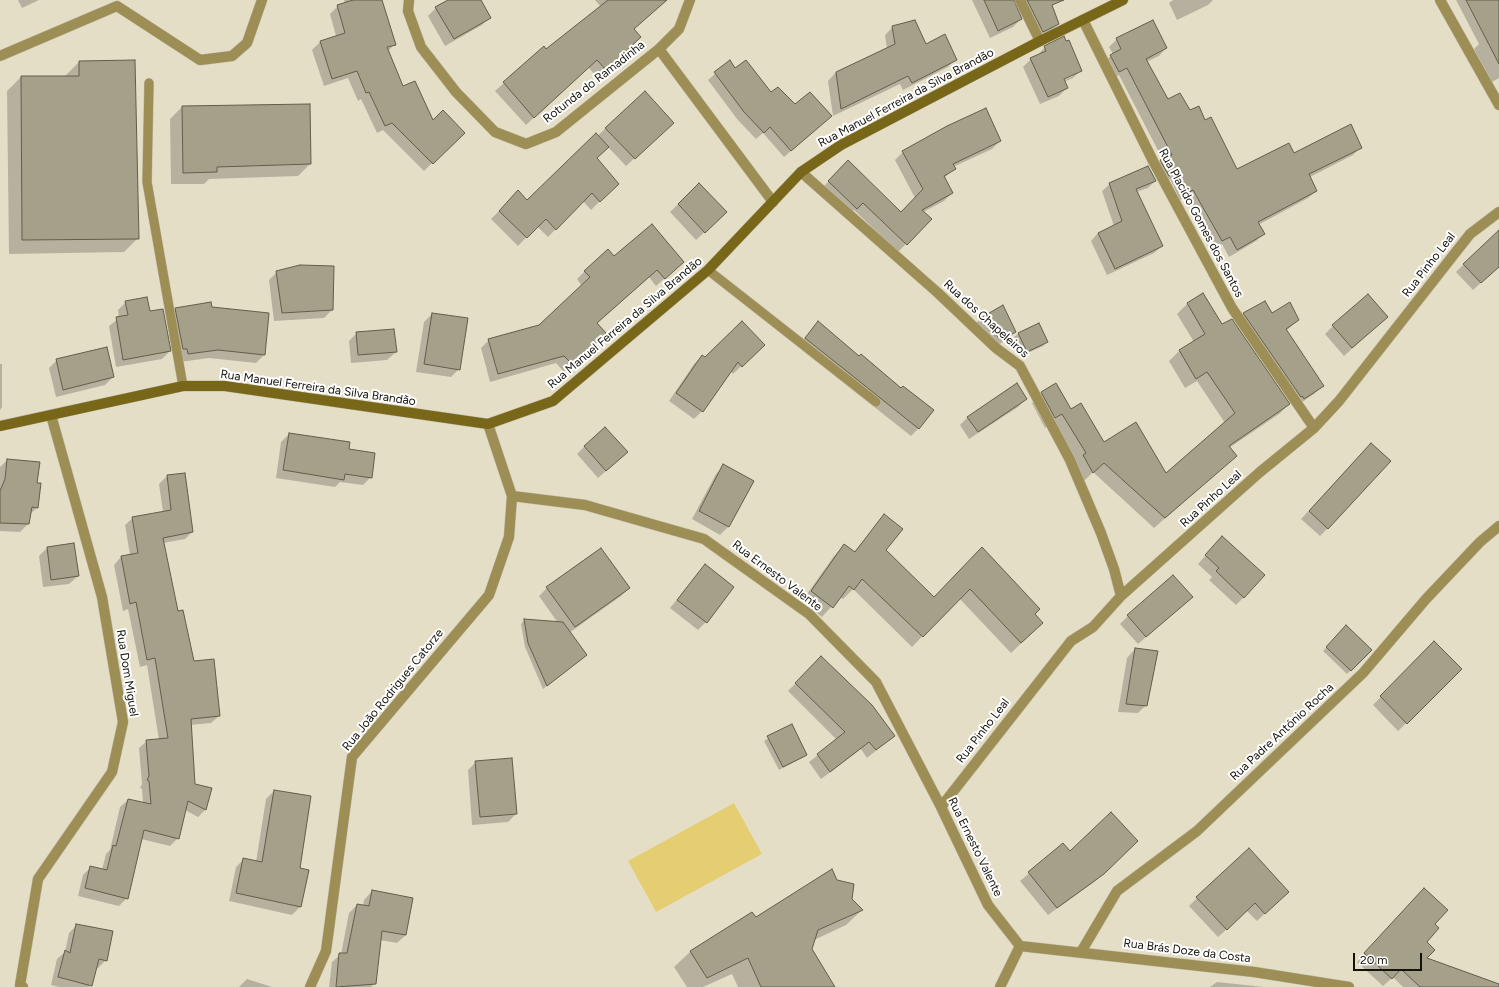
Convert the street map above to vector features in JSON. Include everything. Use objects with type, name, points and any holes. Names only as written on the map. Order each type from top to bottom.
[{"type":"main road","name":"Rua Manuel Ferreira da Silva Brandão","points":[[0,426],[183,386],[225,386],[488,424],[553,401],[708,270],[801,172],[841,145],[1040,41],[1123,0]]},
{"type":"street","points":[[0,56],[116,6],[200,60],[232,56],[247,43],[262,0]]},
{"type":"street","name":"Rotunda do Ramadinha","points":[[409,0],[408,11],[421,47],[456,92],[495,132],[526,144],[556,132],[659,48],[679,29],[690,0]]},
{"type":"street","points":[[1020,0],[1040,41]]},
{"type":"street","points":[[1440,0],[1499,105]]},
{"type":"street","name":"Rua Placido Gomes dos Santos","points":[[1082,20],[1153,161],[1232,308],[1314,428]]},
{"type":"street","name":"Rotunda do Ramadinha","points":[[659,48],[773,202]]},
{"type":"street","name":"Rua dos Chapeleiros","points":[[801,172],[938,293],[996,348],[1020,366],[1070,460],[1101,533],[1114,569],[1121,596]]},
{"type":"street","name":"Rua Pinho Leal","points":[[941,807],[1071,641],[1093,627],[1121,596],[1260,472],[1314,428],[1339,400],[1470,234],[1499,212]]},
{"type":"street","name":"Rua Dom Miguel","points":[[23,987],[20,985],[38,879],[112,772],[123,722],[102,597],[51,415]]},
{"type":"street","name":"Rua João Rodrigues Catorze","points":[[310,987],[326,951],[352,757],[489,595],[509,537],[512,496],[488,424]]},
{"type":"street","name":"Rua Ernesto Valente","points":[[512,496],[585,505],[704,539],[809,614],[876,682],[941,807],[988,905],[1020,946]]},
{"type":"street","name":"Rua Padre António Rocha","points":[[1081,952],[1117,891],[1197,831],[1363,673],[1426,598],[1480,542],[1499,526]]},
{"type":"street","points":[[1000,987],[1020,946]]},
{"type":"street","name":"Rua Brás Doze da Costa","points":[[1020,946],[1254,972],[1349,987]]},
{"type":"lane","points":[[149,83],[147,182],[183,386]]},
{"type":"lane","points":[[708,270],[876,402]]},
{"type":"shaded area","points":[[734,803],[762,854],[656,912],[628,861]]},
{"type":"building","points":[[353,0],[382,0],[396,45],[387,47],[403,86],[415,81],[433,120],[443,110],[465,133],[433,164],[392,123],[385,126],[369,92],[366,93],[357,71],[332,79],[320,41],[345,33],[337,5]]},
{"type":"building","points":[[448,0],[481,0],[491,18],[454,39],[435,7]]},
{"type":"building","points":[[608,0],[667,0],[634,29],[641,37],[606,70],[597,60],[534,118],[503,82],[544,46],[546,49]]},
{"type":"building","points":[[984,0],[1014,0],[1022,19],[998,31]]},
{"type":"building","points":[[1027,0],[1064,0],[1052,5],[1059,24],[1043,32]]},
{"type":"building","points":[[1466,0],[1499,0],[1499,64]]},
{"type":"building","points":[[915,20],[926,44],[945,34],[957,60],[912,83],[908,76],[841,109],[836,72],[895,44],[892,26]]},
{"type":"building","points":[[1153,20],[1167,48],[1146,59],[1168,99],[1180,93],[1190,110],[1199,106],[1205,120],[1211,117],[1237,169],[1289,143],[1294,153],[1351,124],[1362,148],[1309,174],[1317,191],[1258,222],[1265,234],[1237,250],[1230,237],[1222,241],[1193,190],[1188,193],[1178,172],[1169,176],[1160,160],[1172,155],[1127,68],[1119,72],[1110,55],[1121,49],[1116,38]]},
{"type":"building","points":[[1064,36],[1066,41],[1069,40],[1082,71],[1064,79],[1068,88],[1048,97],[1030,58],[1046,51],[1044,46]]},
{"type":"building","points":[[135,60],[139,239],[22,240],[21,76],[79,76],[79,61]]},
{"type":"building","points":[[730,60],[735,68],[746,60],[771,92],[778,87],[795,104],[810,92],[832,116],[791,151],[770,127],[764,133],[744,112],[714,72]]},
{"type":"building","points":[[645,91],[674,123],[635,159],[605,128]]},
{"type":"building","points":[[310,104],[311,164],[217,167],[217,172],[183,173],[182,106]]},
{"type":"building","points":[[986,108],[1001,141],[953,164],[956,169],[944,176],[953,193],[922,210],[932,219],[907,245],[863,203],[857,209],[828,181],[848,160],[901,212],[923,189],[902,151],[947,126]]},
{"type":"building","points":[[596,133],[609,147],[597,158],[619,184],[600,202],[592,193],[556,230],[546,219],[527,238],[499,211],[518,190],[527,200]]},
{"type":"building","points":[[1148,166],[1156,181],[1136,189],[1163,246],[1115,269],[1098,233],[1122,221],[1109,183]]},
{"type":"building","points":[[699,183],[727,212],[705,233],[678,204]]},
{"type":"building","points":[[652,224],[684,262],[665,279],[657,270],[597,323],[606,333],[573,365],[564,356],[498,374],[488,339],[539,325],[590,277],[584,271],[608,249],[614,256]]},
{"type":"building","points":[[1499,230],[1499,267],[1481,283],[1463,264]]},
{"type":"building","points":[[300,265],[334,266],[333,310],[282,313],[276,271]]},
{"type":"building","points":[[1203,293],[1222,324],[1232,319],[1290,404],[1229,446],[1237,456],[1165,518],[1104,463],[1093,473],[1083,455],[1086,453],[1062,414],[1055,418],[1041,392],[1056,383],[1071,409],[1081,403],[1104,442],[1136,422],[1166,473],[1235,413],[1207,372],[1196,379],[1179,350],[1205,334],[1187,303]]},
{"type":"building","points":[[1368,294],[1388,317],[1352,348],[1332,325]]},
{"type":"building","points":[[147,297],[150,311],[163,309],[171,351],[123,360],[116,317],[128,315],[125,301]]},
{"type":"building","points":[[1265,301],[1272,313],[1290,302],[1299,320],[1286,329],[1324,386],[1304,399],[1302,396],[1301,397],[1243,313]]},
{"type":"building","points":[[211,302],[212,307],[269,313],[265,355],[218,350],[188,354],[187,349],[183,349],[175,308]]},
{"type":"building","points":[[1003,305],[1016,332],[1001,340],[979,319]]},
{"type":"building","points":[[432,313],[468,318],[460,370],[424,364]]},
{"type":"building","points":[[742,321],[765,345],[742,367],[738,362],[703,412],[676,393],[702,355],[705,357]]},
{"type":"building","points":[[818,321],[859,356],[861,354],[901,388],[903,386],[934,410],[919,429],[805,338]]},
{"type":"building","points":[[1039,323],[1048,342],[1027,352],[1018,333]]},
{"type":"building","points":[[394,329],[397,352],[358,355],[356,332]]},
{"type":"building","points":[[107,347],[114,377],[63,390],[56,359]]},
{"type":"building","points":[[1017,383],[1027,399],[978,432],[967,417]]},
{"type":"building","points":[[605,427],[628,452],[606,471],[584,446]]},
{"type":"building","points":[[289,433],[350,442],[349,449],[375,453],[372,478],[345,474],[344,480],[283,470]]},
{"type":"building","points":[[1371,443],[1391,461],[1328,529],[1309,511]]},
{"type":"building","points":[[7,459],[40,462],[37,483],[41,483],[38,508],[32,507],[29,524],[0,523],[0,491],[5,479]]},
{"type":"building","points":[[723,464],[754,481],[729,527],[699,511]]},
{"type":"building","points":[[185,473],[193,532],[163,538],[178,611],[183,610],[194,661],[214,659],[220,716],[191,719],[195,784],[212,788],[206,810],[188,801],[179,839],[144,830],[128,899],[85,888],[90,866],[107,870],[113,845],[116,846],[128,799],[151,804],[149,781],[147,780],[149,776],[146,740],[168,738],[155,658],[147,660],[136,602],[130,604],[121,556],[138,553],[132,517],[171,510],[167,475]]},
{"type":"building","points":[[884,514],[903,529],[886,550],[934,597],[982,547],[1040,609],[1035,614],[1043,623],[1021,643],[970,589],[923,637],[862,579],[854,590],[849,586],[833,608],[811,591],[844,544],[855,552]]},
{"type":"building","points":[[1222,536],[1265,575],[1244,598],[1216,571],[1219,568],[1205,555]]},
{"type":"building","points":[[74,543],[79,576],[51,580],[47,547]]},
{"type":"building","points":[[601,548],[630,588],[575,627],[546,587]]},
{"type":"building","points":[[705,564],[734,587],[707,623],[677,600]]},
{"type":"building","points":[[1173,575],[1193,597],[1146,637],[1127,615]]},
{"type":"building","points":[[524,619],[563,622],[587,655],[547,686],[528,643]]},
{"type":"building","points":[[1346,625],[1372,650],[1351,671],[1326,647]]},
{"type":"building","points":[[1434,641],[1462,669],[1407,724],[1380,696]]},
{"type":"building","points":[[1135,648],[1158,651],[1147,706],[1126,704]]},
{"type":"building","points":[[821,656],[872,705],[895,736],[876,750],[869,742],[830,772],[817,754],[845,732],[795,683]]},
{"type":"building","points":[[792,724],[807,755],[783,767],[767,736]]},
{"type":"building","points":[[512,758],[517,814],[480,817],[475,761]]},
{"type":"building","points":[[274,790],[311,796],[300,868],[309,870],[301,907],[236,893],[243,858],[262,862]]},
{"type":"building","points":[[1111,812],[1138,841],[1104,874],[1057,908],[1028,872],[1063,843],[1070,851]]},
{"type":"building","points":[[1249,848],[1289,892],[1265,914],[1255,903],[1227,930],[1196,897]]},
{"type":"building","points":[[832,869],[837,880],[854,884],[852,899],[863,910],[818,930],[812,949],[835,987],[761,987],[748,958],[707,978],[690,951],[752,912],[756,917]]},
{"type":"building","points":[[1424,888],[1448,910],[1435,924],[1439,928],[1427,942],[1435,950],[1427,958],[1499,984],[1499,987],[1420,987],[1401,969],[1392,979],[1364,953]]},
{"type":"building","points":[[372,890],[413,898],[406,935],[382,931],[376,984],[336,987],[339,953],[347,953],[357,904],[369,906]]},
{"type":"building","points":[[76,924],[113,931],[107,961],[99,959],[92,986],[58,977],[65,950],[70,953]]}]
